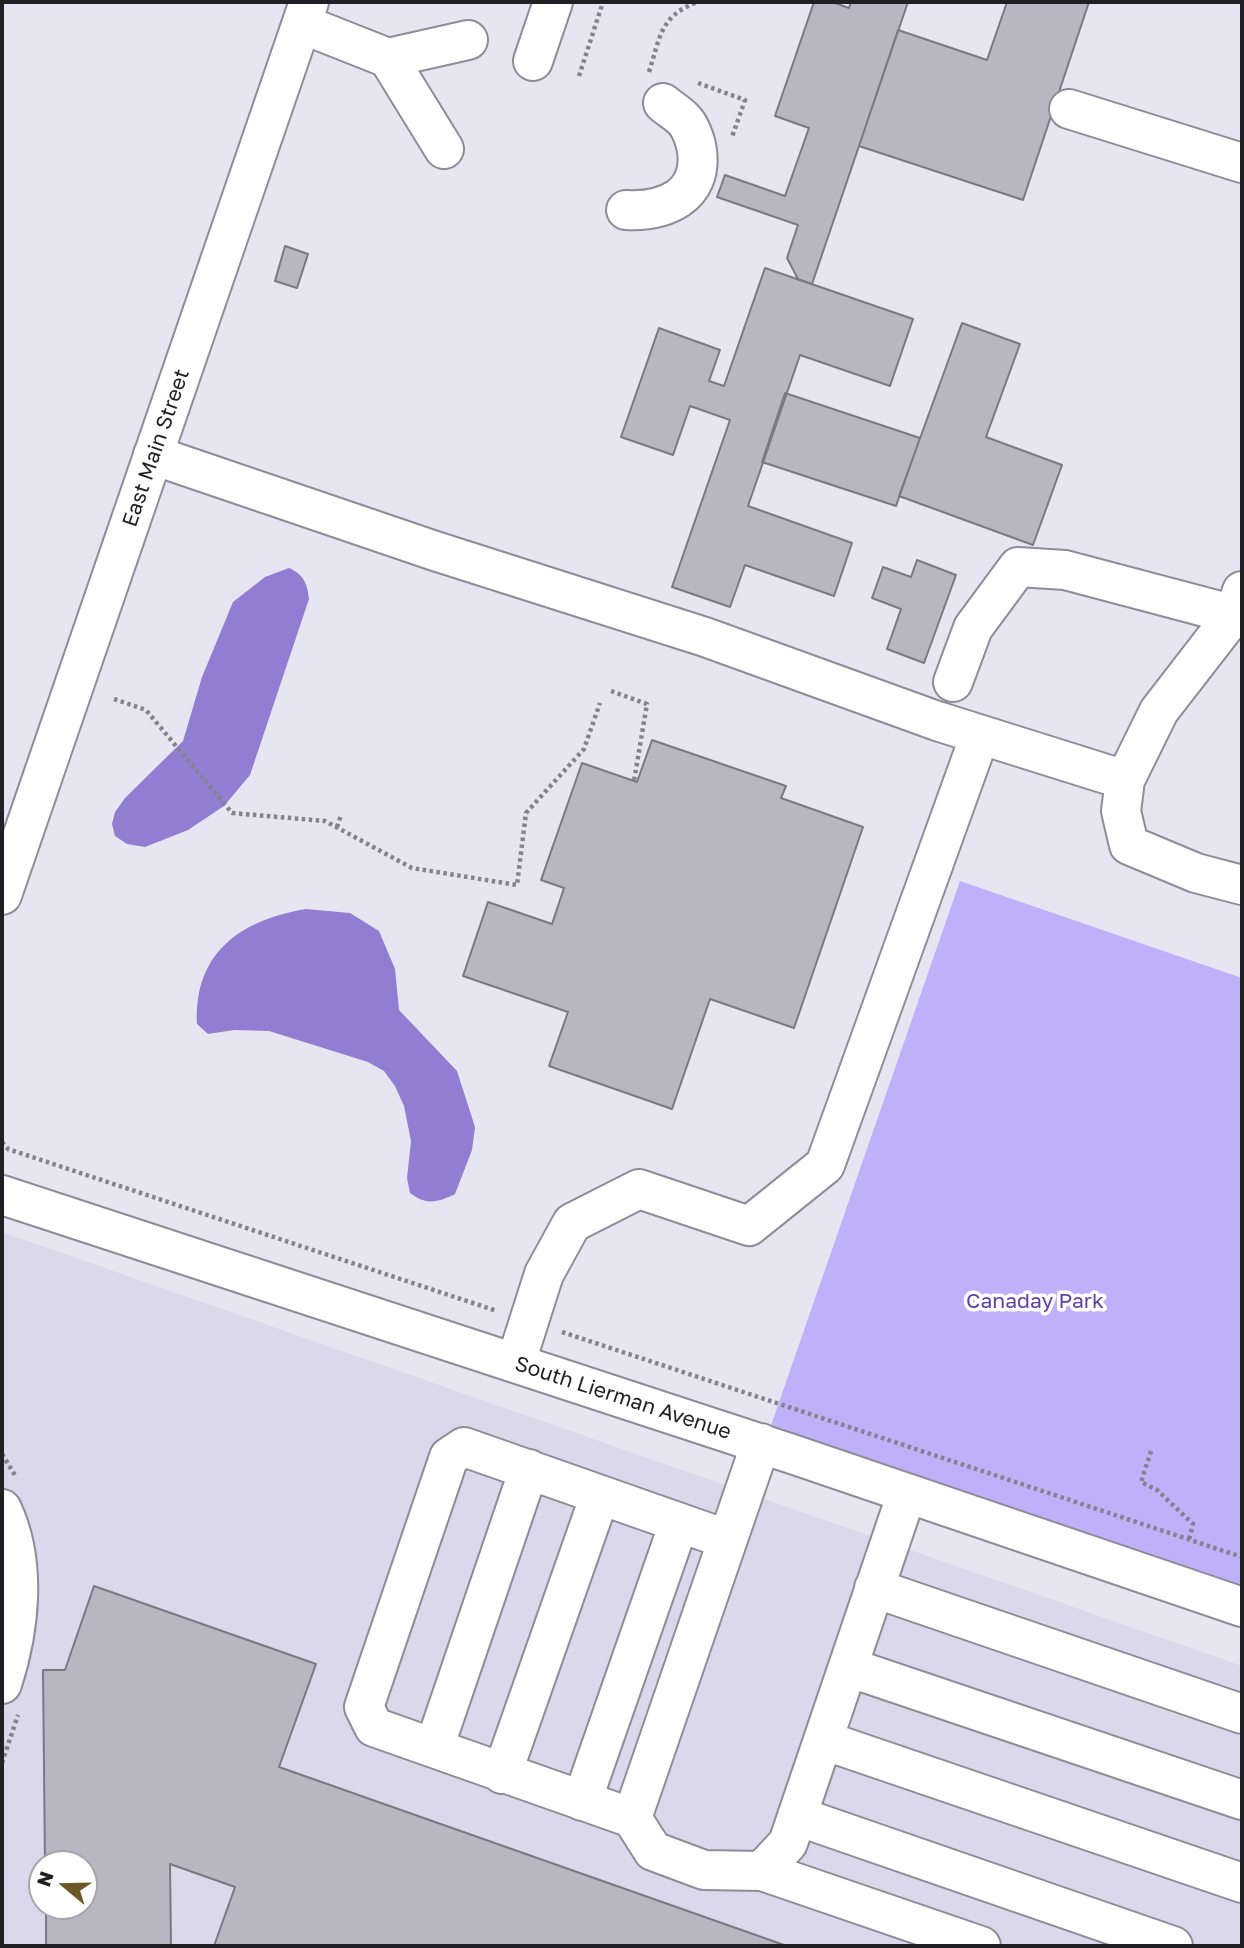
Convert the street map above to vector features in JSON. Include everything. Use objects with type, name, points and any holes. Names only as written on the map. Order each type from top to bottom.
[{"type":"street","points":[[533,61],[553,2]]},
{"type":"street","points":[[305,13],[388,58],[444,149]]},
{"type":"street","name":"East Main Street","points":[[2,895],[305,13]]},
{"type":"street","points":[[388,58],[468,40]]},
{"type":"street","points":[[626,210],[646,211],[684,197],[692,186],[699,164],[696,144],[685,121],[654,93]]},
{"type":"street","points":[[1069,109],[1242,163]]},
{"type":"street","points":[[153,455],[435,551],[705,637],[980,735],[1125,780]]},
{"type":"street","points":[[953,682],[973,628],[1018,566],[1065,570],[1239,607],[1159,711],[1125,780],[1121,811],[1129,845],[1196,873],[1242,885]]},
{"type":"street","points":[[516,1362],[544,1274],[572,1223],[639,1189],[749,1226],[825,1165],[980,735]]},
{"type":"street","name":"South Lierman Avenue","points":[[2,1195],[761,1443],[1242,1607]]},
{"type":"street","points":[[632,1818],[761,1443]]},
{"type":"street","points":[[726,1539],[464,1447],[449,1457],[364,1707],[374,1727],[632,1818],[653,1851],[704,1871],[762,1871],[981,1946]]},
{"type":"street","points":[[434,1748],[529,1469]]},
{"type":"street","points":[[762,1871],[788,1843],[907,1493]]},
{"type":"street","points":[[502,1774],[600,1495]]},
{"type":"street","points":[[2,1509],[15,1548],[18,1581],[16,1624],[2,1684]]},
{"type":"street","points":[[582,1801],[679,1523]]},
{"type":"street","points":[[874,1588],[1242,1714]]},
{"type":"street","points":[[848,1667],[1242,1800]]},
{"type":"street","points":[[823,1740],[1242,1883]]},
{"type":"street","points":[[797,1816],[1173,1946]]},
{"type":"path","points":[[579,76],[603,2]]},
{"type":"path","points":[[654,93],[668,17],[681,8],[698,2]]},
{"type":"path","points":[[611,691],[647,704],[634,781]]},
{"type":"path","points":[[114,699],[146,710],[232,813],[324,821],[412,868],[517,885],[526,813],[584,749],[600,703]]},
{"type":"path","points":[[337,827],[341,815]]},
{"type":"path","points":[[2,1142],[8,1149],[501,1312]]},
{"type":"path","points":[[554,1329],[1242,1558]]},
{"type":"path","points":[[1151,1451],[1141,1482],[1157,1490],[1193,1524],[1189,1540]]},
{"type":"shaded area","points":[[289,568],[304,580],[309,599],[250,775],[224,806],[188,830],[145,847],[127,844],[115,836],[112,824],[115,812],[125,798],[183,741],[202,677],[233,602],[265,577]]},
{"type":"shaded area","points":[[306,909],[350,913],[379,931],[395,969],[399,1010],[457,1071],[475,1127],[472,1150],[455,1194],[432,1201],[410,1193],[407,1178],[411,1141],[404,1106],[395,1086],[384,1071],[368,1062],[269,1031],[234,1030],[208,1034],[197,1024],[198,999],[204,977],[213,959],[226,944],[261,921]]},
{"type":"shaded area","points":[[2,1232],[1242,1666],[1242,1946],[2,1946]]},
{"type":"green space","name":"Canaday Park","points":[[960,881],[1242,978],[1242,1590],[769,1431]]},
{"type":"building","points":[[814,2],[832,2],[849,8],[851,2],[908,2],[812,284],[798,279],[787,258],[798,225],[717,197],[725,175],[785,196],[809,128],[775,116]]},
{"type":"building","points":[[1007,2],[1089,2],[1023,200],[859,146],[898,30],[987,60]]},
{"type":"building","points":[[285,246],[308,254],[297,288],[275,281]]},
{"type":"building","points":[[765,268],[913,319],[890,386],[800,355],[748,506],[852,543],[834,596],[745,565],[730,607],[672,587],[730,420],[690,406],[673,455],[621,437],[659,328],[720,350],[709,381],[724,386]]},
{"type":"building","points":[[962,323],[1020,344],[986,437],[1062,465],[1033,545],[899,496]]},
{"type":"building","points":[[785,393],[920,438],[896,506],[762,462]]},
{"type":"building","points":[[917,560],[956,575],[924,663],[887,649],[901,609],[872,598],[883,567],[911,577]]},
{"type":"building","points":[[652,740],[786,786],[781,798],[863,827],[794,1028],[710,999],[672,1109],[549,1066],[568,1012],[463,976],[488,902],[552,924],[564,888],[541,880],[582,763],[637,782]]},
{"type":"building","points":[[94,1586],[316,1664],[279,1767],[787,1946],[214,1946],[235,1887],[170,1864],[171,1946],[46,1946],[46,1920],[98,1920],[98,1850],[45,1850],[43,1670],[65,1670]]}]
